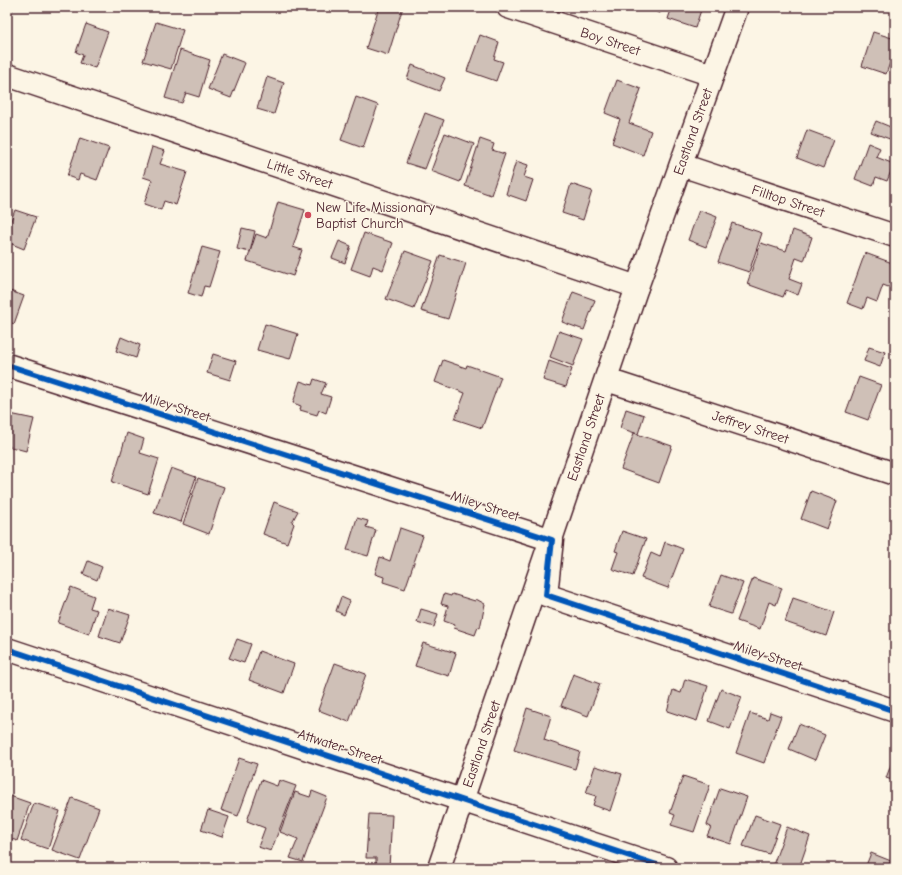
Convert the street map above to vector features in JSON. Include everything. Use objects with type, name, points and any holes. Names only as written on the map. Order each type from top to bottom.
[{"type":"street","name":"Boy Street","points":[[508,7],[712,75]]},
{"type":"street","name":"Eastland Street","points":[[439,868],[607,380],[637,287],[737,7]]},
{"type":"street","name":"Little Street","points":[[7,75],[637,287]]},
{"type":"street","name":"Filltop Street","points":[[681,165],[895,236]]},
{"type":"street","name":"Miley Street","points":[[7,365],[552,540],[546,595],[895,711]]},
{"type":"street","name":"Jeffrey Street","points":[[607,380],[895,474]]},
{"type":"street","name":"Attwater Street","points":[[7,649],[666,868]]},
{"type":"building","points":[[7,7],[13,7],[7,24]]},
{"type":"building","points":[[379,7],[403,7],[388,55],[366,48]]},
{"type":"building","points":[[642,7],[662,7],[660,13]]},
{"type":"building","points":[[672,7],[702,7],[695,28],[668,19]]},
{"type":"building","points":[[156,22],[183,30],[171,69],[143,61]]},
{"type":"building","points":[[86,24],[108,32],[95,68],[80,63],[83,55],[76,52]]},
{"type":"building","points":[[873,32],[895,39],[895,59],[892,57],[886,74],[862,66]]},
{"type":"building","points":[[480,35],[499,42],[494,59],[503,62],[496,81],[467,71]]},
{"type":"building","points":[[180,50],[210,60],[199,97],[186,93],[182,103],[165,98]]},
{"type":"building","points":[[222,54],[245,63],[231,98],[208,89]]},
{"type":"building","points":[[412,65],[445,78],[439,91],[407,79]]},
{"type":"building","points":[[267,77],[284,83],[274,114],[257,109]]},
{"type":"building","points":[[617,80],[641,89],[629,123],[651,131],[643,155],[612,143],[620,119],[605,113]]},
{"type":"building","points":[[356,97],[378,105],[363,148],[341,140]]},
{"type":"building","points":[[425,113],[444,120],[425,169],[406,163]]},
{"type":"building","points":[[876,121],[893,128],[890,134],[895,136],[895,141],[871,132]]},
{"type":"building","points":[[807,130],[834,140],[823,168],[797,158]]},
{"type":"building","points":[[445,133],[474,144],[460,182],[431,171]]},
{"type":"building","points":[[80,138],[109,148],[97,180],[80,174],[78,180],[67,176]]},
{"type":"building","points":[[480,139],[494,144],[492,150],[505,154],[491,195],[465,186]]},
{"type":"building","points":[[868,143],[880,148],[876,157],[894,164],[887,181],[876,177],[873,186],[855,179]]},
{"type":"building","points":[[152,147],[165,151],[160,164],[187,172],[176,205],[164,201],[161,210],[144,204],[152,180],[143,177]]},
{"type":"building","points":[[516,161],[528,165],[524,177],[533,180],[526,201],[506,194]]},
{"type":"building","points":[[571,184],[592,191],[583,220],[562,213]]},
{"type":"building","points":[[278,202],[305,210],[293,247],[302,250],[293,276],[247,261],[256,234],[267,238]]},
{"type":"building","points":[[15,210],[36,217],[24,249],[7,242],[7,231]]},
{"type":"building","points":[[699,210],[717,217],[706,247],[688,240]]},
{"type":"building","points":[[732,223],[762,233],[749,272],[718,262]]},
{"type":"building","points":[[242,228],[255,231],[250,252],[237,249]]},
{"type":"building","points":[[793,230],[812,237],[804,261],[796,258],[789,279],[802,284],[798,295],[786,290],[783,297],[747,284],[761,243],[786,251]]},
{"type":"building","points":[[364,233],[393,243],[383,270],[373,266],[370,276],[351,269]]},
{"type":"building","points":[[339,241],[351,246],[345,263],[332,258]]},
{"type":"building","points":[[202,247],[220,252],[209,287],[204,286],[201,297],[188,293]]},
{"type":"building","points":[[405,251],[433,261],[414,309],[386,299]]},
{"type":"building","points":[[865,253],[895,264],[895,277],[891,288],[883,285],[877,302],[867,298],[863,309],[847,303]]},
{"type":"building","points":[[440,255],[466,263],[448,319],[421,311]]},
{"type":"building","points":[[7,290],[24,296],[14,324],[7,321]]},
{"type":"building","points":[[573,292],[595,300],[584,330],[562,322]]},
{"type":"building","points":[[265,324],[298,334],[290,359],[257,350]]},
{"type":"building","points":[[559,331],[583,339],[573,366],[550,357]]},
{"type":"building","points":[[121,337],[140,345],[136,358],[116,351]]},
{"type":"building","points":[[869,347],[885,352],[880,367],[864,361]]},
{"type":"building","points":[[213,354],[236,361],[230,380],[207,373]]},
{"type":"building","points":[[443,360],[466,368],[467,365],[501,377],[482,428],[455,419],[465,393],[435,382]]},
{"type":"building","points":[[549,361],[572,369],[566,387],[543,380]]},
{"type":"building","points":[[859,377],[881,385],[868,420],[846,412]]},
{"type":"building","points":[[314,379],[326,383],[321,394],[331,397],[326,413],[319,410],[317,415],[300,410],[301,406],[293,403],[300,381],[312,385]]},
{"type":"building","points":[[626,409],[644,415],[638,434],[620,428]]},
{"type":"building","points":[[10,414],[34,419],[26,451],[7,446],[7,429]]},
{"type":"building","points":[[127,433],[144,439],[140,453],[159,459],[148,494],[112,482]]},
{"type":"building","points":[[634,433],[672,446],[659,483],[621,469]]},
{"type":"building","points":[[171,468],[196,477],[181,522],[154,513]]},
{"type":"building","points":[[198,478],[224,487],[209,534],[183,524]]},
{"type":"building","points":[[811,491],[837,501],[827,529],[801,519]]},
{"type":"building","points":[[274,502],[298,511],[292,522],[294,524],[287,543],[263,534]]},
{"type":"building","points":[[357,518],[368,521],[366,527],[376,530],[368,556],[347,550]]},
{"type":"building","points":[[400,528],[423,536],[405,589],[383,582],[384,577],[375,574],[380,557],[390,561]]},
{"type":"building","points":[[622,531],[646,539],[633,576],[612,569],[618,552],[615,551]]},
{"type":"building","points":[[665,542],[683,549],[668,588],[641,578],[651,553],[660,557]]},
{"type":"building","points":[[88,561],[102,567],[97,580],[83,574]]},
{"type":"building","points":[[721,575],[743,583],[731,614],[709,607]]},
{"type":"building","points":[[753,578],[782,588],[776,605],[769,602],[760,629],[737,621]]},
{"type":"building","points":[[71,587],[94,596],[90,608],[97,610],[89,634],[58,623]]},
{"type":"building","points":[[444,594],[451,596],[452,594],[475,601],[476,599],[485,604],[480,628],[478,627],[475,635],[454,628],[455,625],[444,621],[448,606],[441,604]]},
{"type":"building","points":[[341,597],[350,601],[344,615],[336,611]]},
{"type":"building","points":[[793,598],[834,612],[826,636],[785,622]]},
{"type":"building","points":[[108,608],[130,615],[120,643],[99,636]]},
{"type":"building","points":[[421,609],[438,614],[434,627],[417,622]]},
{"type":"building","points":[[237,639],[251,644],[244,663],[229,658]]},
{"type":"building","points":[[423,643],[456,653],[449,676],[415,666]]},
{"type":"building","points":[[259,651],[294,664],[284,693],[249,680]]},
{"type":"building","points":[[335,663],[366,674],[349,722],[318,710]]},
{"type":"building","points":[[573,674],[600,684],[588,716],[561,706]]},
{"type":"building","points":[[685,679],[708,686],[697,721],[667,711],[673,690],[681,693]]},
{"type":"building","points":[[721,689],[742,697],[730,729],[709,721]]},
{"type":"building","points":[[527,708],[551,716],[544,740],[580,752],[575,769],[514,750]]},
{"type":"building","points":[[770,712],[781,716],[764,763],[736,753],[750,713],[768,719]]},
{"type":"building","points":[[799,724],[825,735],[815,760],[789,749]]},
{"type":"building","points":[[895,754],[895,781],[886,778]]},
{"type":"building","points":[[239,758],[257,764],[238,816],[221,810]]},
{"type":"building","points":[[595,766],[622,774],[610,811],[593,805],[596,796],[586,793]]},
{"type":"building","points":[[683,776],[710,785],[694,832],[671,825],[675,815],[670,813]]},
{"type":"building","points":[[261,780],[277,786],[279,780],[296,786],[271,851],[258,847],[265,828],[247,821]]},
{"type":"building","points":[[720,788],[747,797],[731,844],[707,836],[711,827],[707,825]]},
{"type":"building","points":[[312,791],[327,797],[303,862],[290,858],[298,839],[280,832],[295,792],[310,797]]},
{"type":"building","points":[[7,795],[30,803],[17,841],[7,837]]},
{"type":"building","points":[[72,798],[99,808],[80,860],[52,850]]},
{"type":"building","points":[[34,803],[60,811],[48,849],[21,840]]},
{"type":"building","points":[[208,810],[229,817],[222,837],[201,830]]},
{"type":"building","points":[[369,814],[392,815],[389,868],[376,867],[376,858],[366,858]]},
{"type":"building","points":[[755,815],[780,824],[769,854],[743,846]]},
{"type":"building","points":[[787,827],[810,836],[799,868],[783,868],[773,865]]},
{"type":"building","points":[[871,853],[891,861],[888,868],[865,868]]},
{"type":"cycle path","points":[[7,365],[552,540],[546,595],[895,711]]},
{"type":"cycle path","points":[[7,649],[666,868]]},
{"type":"place","name":"New Life Missionary Baptist Church","points":[[308,215]]}]
